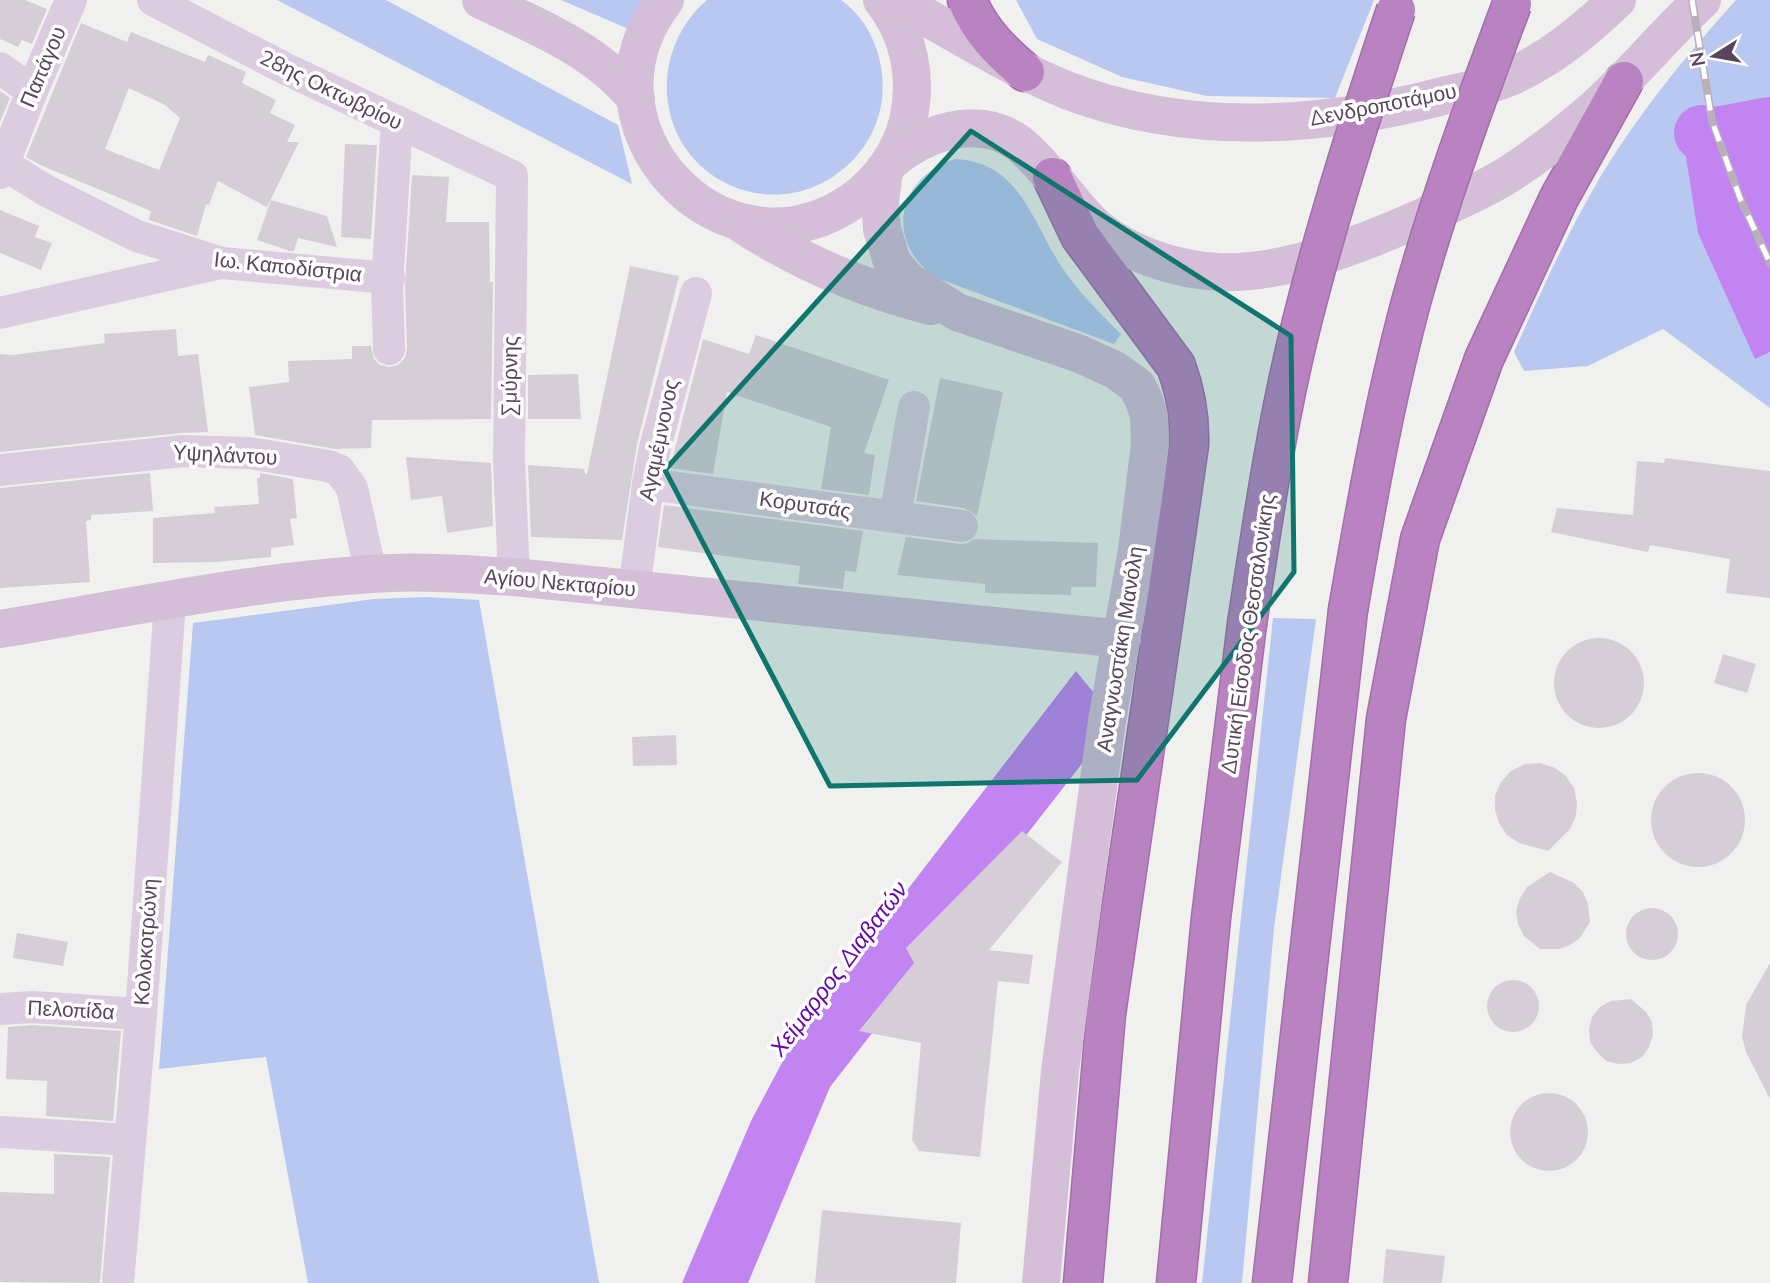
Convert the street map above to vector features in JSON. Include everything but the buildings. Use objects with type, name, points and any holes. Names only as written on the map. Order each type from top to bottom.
[{"type":"highway","points":[[967,0],[979,24],[998,49],[1025,72]]},
{"type":"highway","name":"Δυτική Είσοδος Θεσσαλονίκης","points":[[1176,1283],[1211,918],[1247,624],[1271,467],[1304,313],[1346,160],[1399,0]]},
{"type":"highway","points":[[1272,1283],[1348,610],[1375,455],[1411,302],[1457,151],[1512,2]]},
{"type":"highway","points":[[1328,1283],[1386,719],[1420,539],[1485,359],[1559,198],[1625,81]]},
{"type":"highway","points":[[1052,177],[1069,218],[1080,236],[1176,366],[1185,391],[1189,415],[1189,445],[1105,1014],[1083,1283]]},
{"type":"main road","points":[[481,0],[583,52],[608,69],[636,99]]},
{"type":"main road","points":[[665,0],[651,21],[641,46],[636,72],[639,121],[647,143],[663,171],[695,201],[735,220],[780,249],[838,276],[900,298],[957,312]]},
{"type":"main road","points":[[882,0],[904,38],[912,83],[911,107],[906,128],[887,166]]},
{"type":"main road","name":"Δενδροποτάμου","points":[[895,0],[1025,72],[1070,91],[1107,103],[1182,118],[1268,123],[1326,119],[1412,104],[1507,78],[1568,44],[1617,0]]},
{"type":"main road","points":[[735,220],[776,226],[818,219],[855,200],[887,166],[912,146],[951,130],[976,128],[1002,134],[1017,142],[1096,227],[1123,245],[1175,264],[1216,272],[1266,269],[1395,230],[1483,189],[1585,117],[1625,81],[1702,0]]},
{"type":"main road","name":"Αναγνωστάκη Μανόλη","points":[[887,166],[880,217],[892,262],[901,275],[915,287],[957,312],[1098,362],[1123,374],[1142,393],[1149,416],[1150,444],[1137,550],[1105,734],[1060,1070],[1041,1283]]},
{"type":"main road","name":"Αγίου Νεκταρίου","points":[[0,629],[281,583],[371,574],[421,573],[514,577],[1122,639]]},
{"type":"street","name":"Παπάγου","points":[[1,166],[71,0]]},
{"type":"street","name":"28ης Οκτωβρίου","points":[[153,0],[286,69],[512,176]]},
{"type":"street","points":[[0,68],[32,91]]},
{"type":"street","points":[[389,349],[389,278],[397,121]]},
{"type":"street","name":"Ιω. Καποδίστρια","points":[[1,166],[137,236],[222,263],[389,278]]},
{"type":"street","name":"Σμύρνης","points":[[512,176],[509,460],[514,577]]},
{"type":"street","points":[[0,313],[222,263]]},
{"type":"street","name":"Αγαμέμνονος","points":[[634,590],[648,484],[663,414],[696,293]]},
{"type":"street","points":[[895,517],[914,407]]},
{"type":"street","name":"Υψηλάντου","points":[[0,470],[183,451],[249,453],[328,466],[339,470],[352,488],[371,574]]},
{"type":"street","name":"Κορυτσάς","points":[[648,484],[962,526]]},
{"type":"street","name":"Κολοκοτρώνη","points":[[118,1283],[142,1014],[170,601]]},
{"type":"street","name":"Πελοπίδα","points":[[0,1009],[32,1007],[142,1014]]},
{"type":"street","points":[[0,1132],[130,1140]]},
{"type":"highlighted area","points":[[971,131],[1291,336],[1294,572],[1137,780],[830,786],[665,470]]},
{"type":"shaded area","points":[[277,0],[386,0],[618,125],[632,184]]},
{"type":"shaded area","points":[[561,0],[645,0],[631,30]]},
{"type":"shaded area","points":[[707,0],[841,0],[852,9],[869,31],[875,44],[883,85],[876,124],[864,147],[853,160],[824,182],[793,193],[761,194],[731,186],[704,169],[683,145],[670,115],[667,79],[679,35],[691,16]]},
{"type":"shaded area","points":[[1016,0],[1374,0],[1335,98],[1207,96],[1122,77],[1037,39]]},
{"type":"shaded area","points":[[1736,0],[1770,0],[1770,408],[1663,329],[1588,366],[1524,371],[1514,352],[1555,262],[1602,174],[1648,106]]},
{"type":"shaded area","points":[[1770,127],[1770,352],[1755,359],[1698,233],[1683,138]]},
{"type":"shaded area","points":[[955,159],[977,163],[995,171],[1010,183],[1033,215],[1063,269],[1090,303],[1121,334],[1114,344],[937,278],[920,264],[909,248],[904,230],[904,212],[909,196],[920,180],[935,168]]},
{"type":"shaded area","points":[[427,597],[479,600],[599,1283],[308,1283],[266,1057],[159,1069],[193,623],[374,599]]},
{"type":"shaded area","points":[[1273,618],[1316,619],[1274,928],[1242,1283],[1202,1283]]},
{"type":"shaded area","points":[[1076,671],[1116,720],[830,1087],[748,1283],[682,1283],[751,1121],[800,1029]]},
{"type":"waterway","points":[[1702,133],[1716,135],[1770,125]]},
{"type":"railway","points":[[1692,0],[1712,121],[1740,198],[1770,263]]},
{"type":"water label","name":"Χείμαρρος Διαβατών","points":[[839,969]]}]
